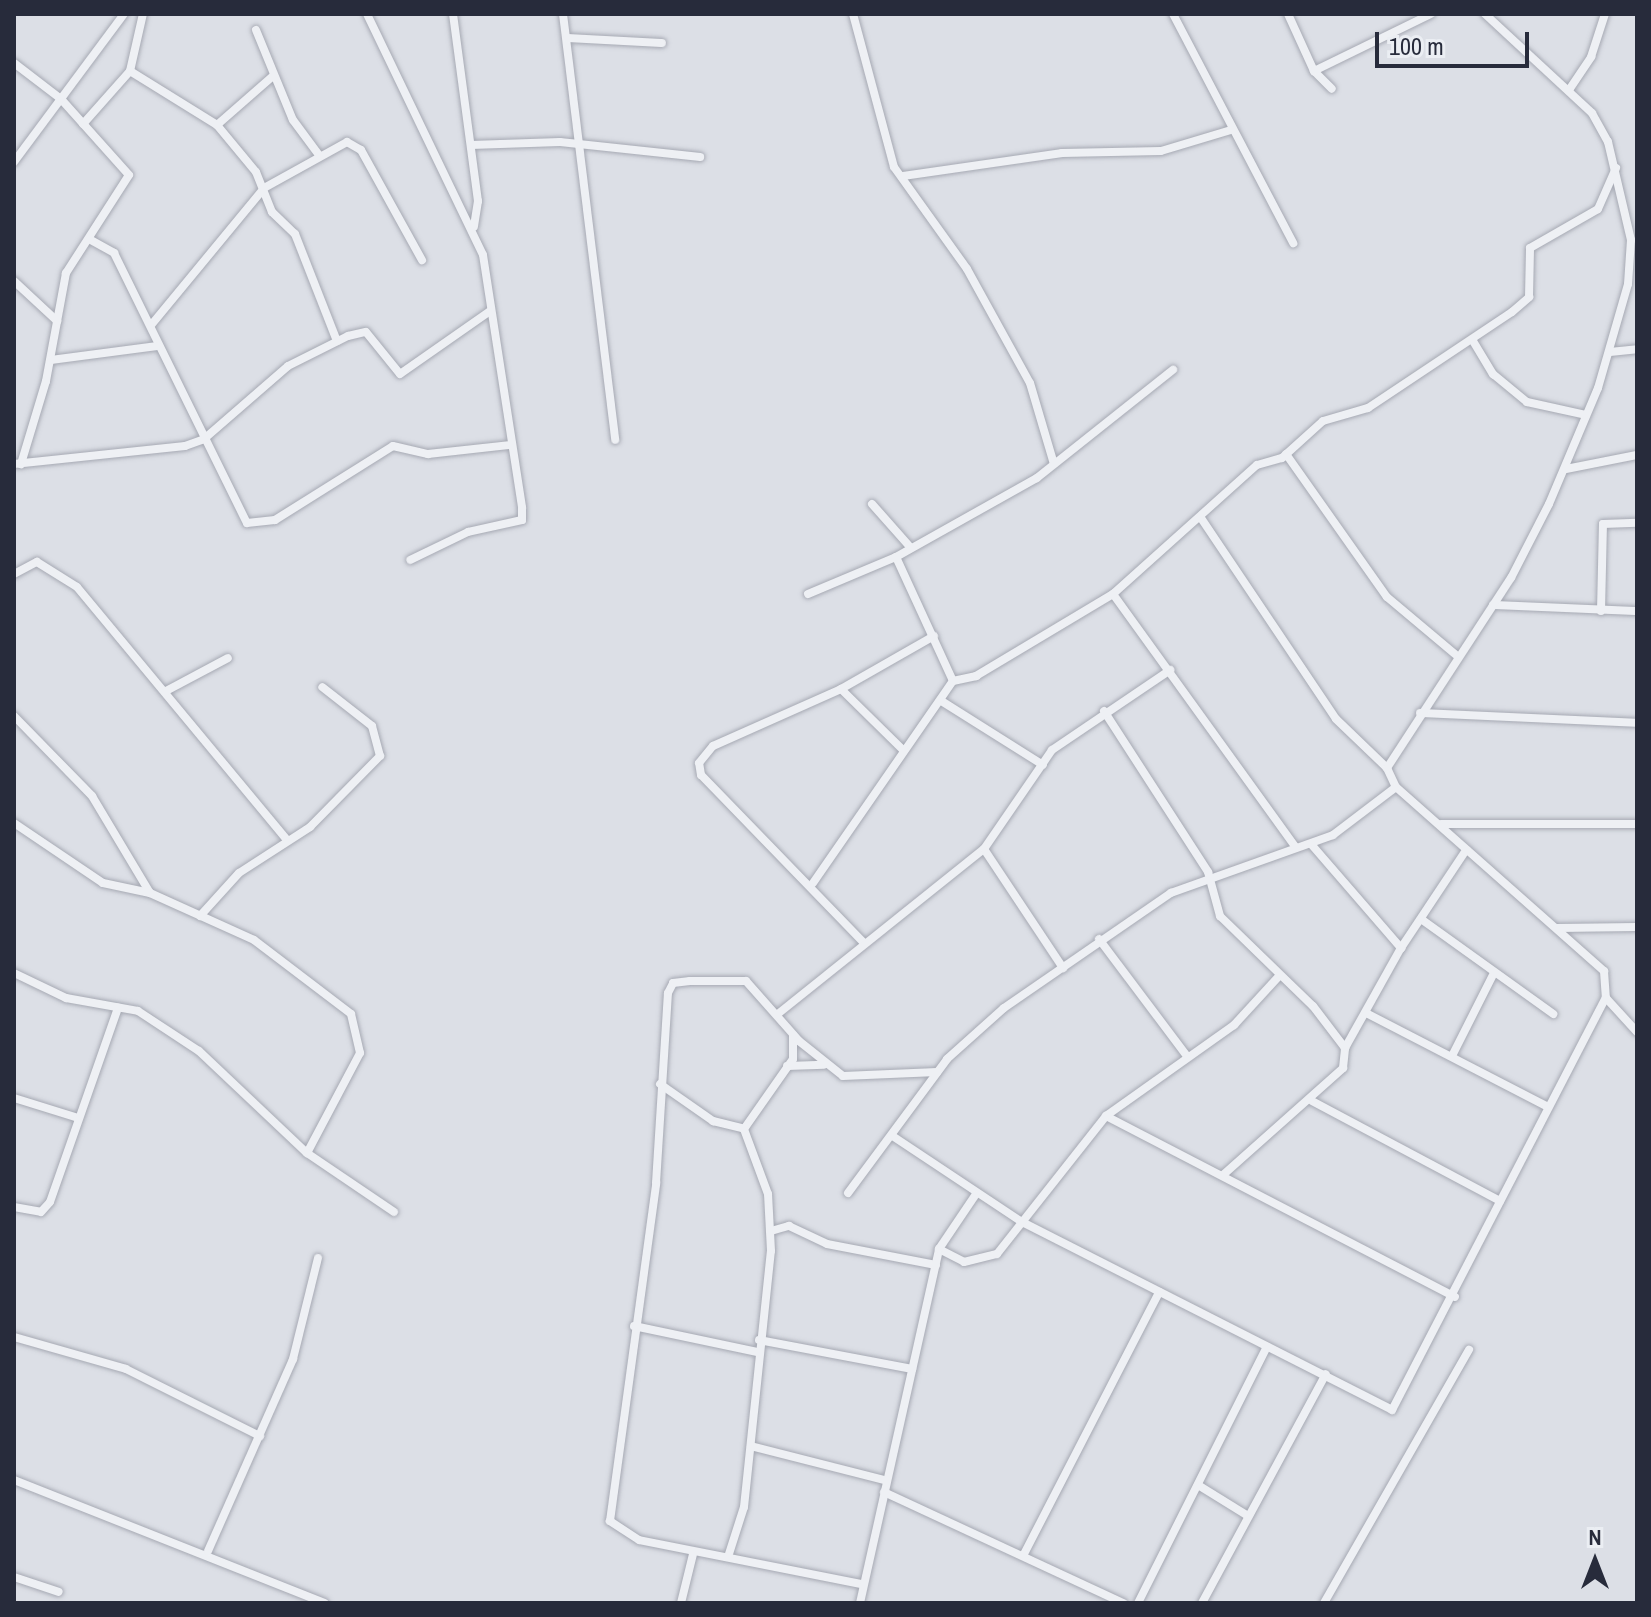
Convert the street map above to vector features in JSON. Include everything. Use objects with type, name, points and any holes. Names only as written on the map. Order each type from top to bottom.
[{"type":"street","points":[[14,162],[124,14]]},
{"type":"street","points":[[83,124],[130,71],[143,14]]},
{"type":"street","points":[[367,14],[473,228]]},
{"type":"street","points":[[410,560],[468,532],[522,520],[490,311],[473,228],[471,145],[453,14]]},
{"type":"street","points":[[563,14],[615,440]]},
{"type":"street","points":[[853,14],[894,167],[967,269],[1030,383],[1054,464]]},
{"type":"street","points":[[1173,14],[1231,130],[1293,243]]},
{"type":"street","points":[[1288,14],[1314,71],[1332,89]]},
{"type":"street","points":[[1314,71],[1431,14]]},
{"type":"street","points":[[1387,768],[1455,654],[1493,605],[1566,469],[1610,352],[1634,239],[1616,168],[1592,113],[1485,14]]},
{"type":"street","points":[[1569,90],[1591,57],[1605,14]]},
{"type":"street","points":[[256,30],[273,76],[319,155]]},
{"type":"street","points":[[567,38],[662,43]]},
{"type":"street","points":[[14,63],[61,99],[129,175],[66,273],[51,360],[17,464],[204,439],[288,366],[337,341],[366,332],[400,374],[490,311]]},
{"type":"street","points":[[130,71],[217,125],[264,188],[272,212],[298,241],[298,258],[337,341]]},
{"type":"street","points":[[217,125],[273,76]]},
{"type":"street","points":[[903,176],[1062,153],[1161,151],[1231,130]]},
{"type":"street","points":[[152,324],[264,188],[347,142],[361,150],[422,260]]},
{"type":"street","points":[[471,145],[581,145],[700,157]]},
{"type":"street","points":[[953,681],[976,676],[1113,594],[1257,465],[1286,454],[1323,421],[1368,408],[1473,341],[1529,297],[1530,248],[1598,209],[1616,168]]},
{"type":"street","points":[[89,239],[114,253],[152,324],[157,346],[247,523],[264,525],[393,446],[428,454],[509,445]]},
{"type":"street","points":[[14,281],[57,321]]},
{"type":"street","points":[[1473,341],[1493,374],[1527,402],[1586,415]]},
{"type":"street","points":[[51,360],[157,346]]},
{"type":"street","points":[[1610,352],[1637,349]]},
{"type":"street","points":[[808,594],[896,557],[1054,464],[1173,370]]},
{"type":"street","points":[[1286,454],[1387,597],[1455,654]]},
{"type":"street","points":[[1566,469],[1637,455]]},
{"type":"street","points":[[872,504],[910,547]]},
{"type":"street","points":[[894,1137],[1022,1222],[1392,1410],[1455,1297],[1500,1201],[1606,998],[1604,971],[1396,787],[1387,768],[1336,719],[1201,518]]},
{"type":"street","points":[[1601,611],[1603,524],[1637,523]]},
{"type":"street","points":[[813,883],[903,750],[943,702],[953,681],[896,557]]},
{"type":"street","points":[[14,574],[37,562],[77,587],[287,840]]},
{"type":"street","points":[[1113,594],[1295,846]]},
{"type":"street","points":[[1493,605],[1637,611]]},
{"type":"street","points":[[864,943],[813,883],[701,775],[699,763],[713,746],[841,689],[934,636]]},
{"type":"street","points":[[166,691],[228,658]]},
{"type":"street","points":[[779,1013],[984,849],[1052,750],[1104,711],[1170,670]]},
{"type":"street","points":[[200,916],[225,885],[310,827],[380,756],[372,726],[322,687]]},
{"type":"street","points":[[841,689],[903,750]]},
{"type":"street","points":[[943,702],[1043,765]]},
{"type":"street","points":[[1104,711],[1209,880],[1220,916],[1345,1048]]},
{"type":"street","points":[[1420,713],[1637,723]]},
{"type":"street","points":[[14,716],[92,796],[150,893]]},
{"type":"street","points":[[848,1193],[894,1137],[937,1072],[988,1020],[1099,939],[1171,893],[1244,872],[1295,846],[1311,844],[1360,819],[1396,787]]},
{"type":"street","points":[[14,823],[103,883],[150,893],[254,940],[351,1014],[360,1031],[360,1053],[307,1153]]},
{"type":"street","points":[[1441,824],[1637,824]]},
{"type":"street","points":[[1311,844],[1401,948]]},
{"type":"street","points":[[984,849],[1063,968]]},
{"type":"street","points":[[1223,1175],[1312,1101],[1343,1068],[1345,1048],[1368,1014],[1401,948],[1466,850]]},
{"type":"street","points":[[1421,919],[1553,1014]]},
{"type":"street","points":[[1557,928],[1637,927]]},
{"type":"street","points":[[1099,939],[1187,1056]]},
{"type":"street","points":[[14,973],[66,998],[138,1011],[199,1051],[307,1153],[394,1212]]},
{"type":"street","points":[[1453,1054],[1494,973]]},
{"type":"street","points":[[939,1249],[964,1262],[990,1258],[1106,1116],[1247,1014],[1279,976]]},
{"type":"street","points":[[861,1584],[728,1557],[693,1554],[639,1540],[610,1521],[634,1326],[656,1183],[660,1084],[673,983],[746,981],[779,1013],[793,1035],[824,1065],[855,1080],[937,1072]]},
{"type":"street","points":[[1606,998],[1637,1032]]},
{"type":"street","points":[[14,1207],[41,1212],[50,1202],[75,1117],[118,1008]]},
{"type":"street","points":[[1368,1014],[1453,1054],[1548,1107]]},
{"type":"street","points":[[744,1129],[787,1066],[793,1035]]},
{"type":"street","points":[[787,1066],[824,1065]]},
{"type":"street","points":[[660,1084],[713,1121],[744,1129]]},
{"type":"street","points":[[14,1098],[75,1117]]},
{"type":"street","points":[[1312,1101],[1500,1201]]},
{"type":"street","points":[[1106,1116],[1455,1297]]},
{"type":"street","points":[[728,1557],[751,1446],[757,1352],[771,1231],[768,1194],[744,1129]]},
{"type":"street","points":[[860,1603],[861,1584],[884,1492],[884,1480],[939,1249],[976,1194]]},
{"type":"street","points":[[771,1231],[789,1226],[827,1244],[936,1265]]},
{"type":"street","points":[[208,1551],[293,1359],[318,1258]]},
{"type":"street","points":[[1024,1554],[1159,1292]]},
{"type":"street","points":[[634,1326],[757,1352]]},
{"type":"street","points":[[14,1337],[126,1369],[260,1436]]},
{"type":"street","points":[[759,1340],[912,1369]]},
{"type":"street","points":[[1138,1603],[1267,1347]]},
{"type":"street","points":[[1324,1603],[1469,1350]]},
{"type":"street","points":[[1202,1603],[1326,1374]]},
{"type":"street","points":[[751,1446],[884,1480]]},
{"type":"street","points":[[14,1480],[208,1551],[325,1603]]},
{"type":"street","points":[[1198,1485],[1248,1516]]},
{"type":"street","points":[[884,1492],[1024,1554],[1123,1603]]},
{"type":"street","points":[[681,1603],[693,1554]]},
{"type":"street","points":[[14,1577],[59,1592]]}]
